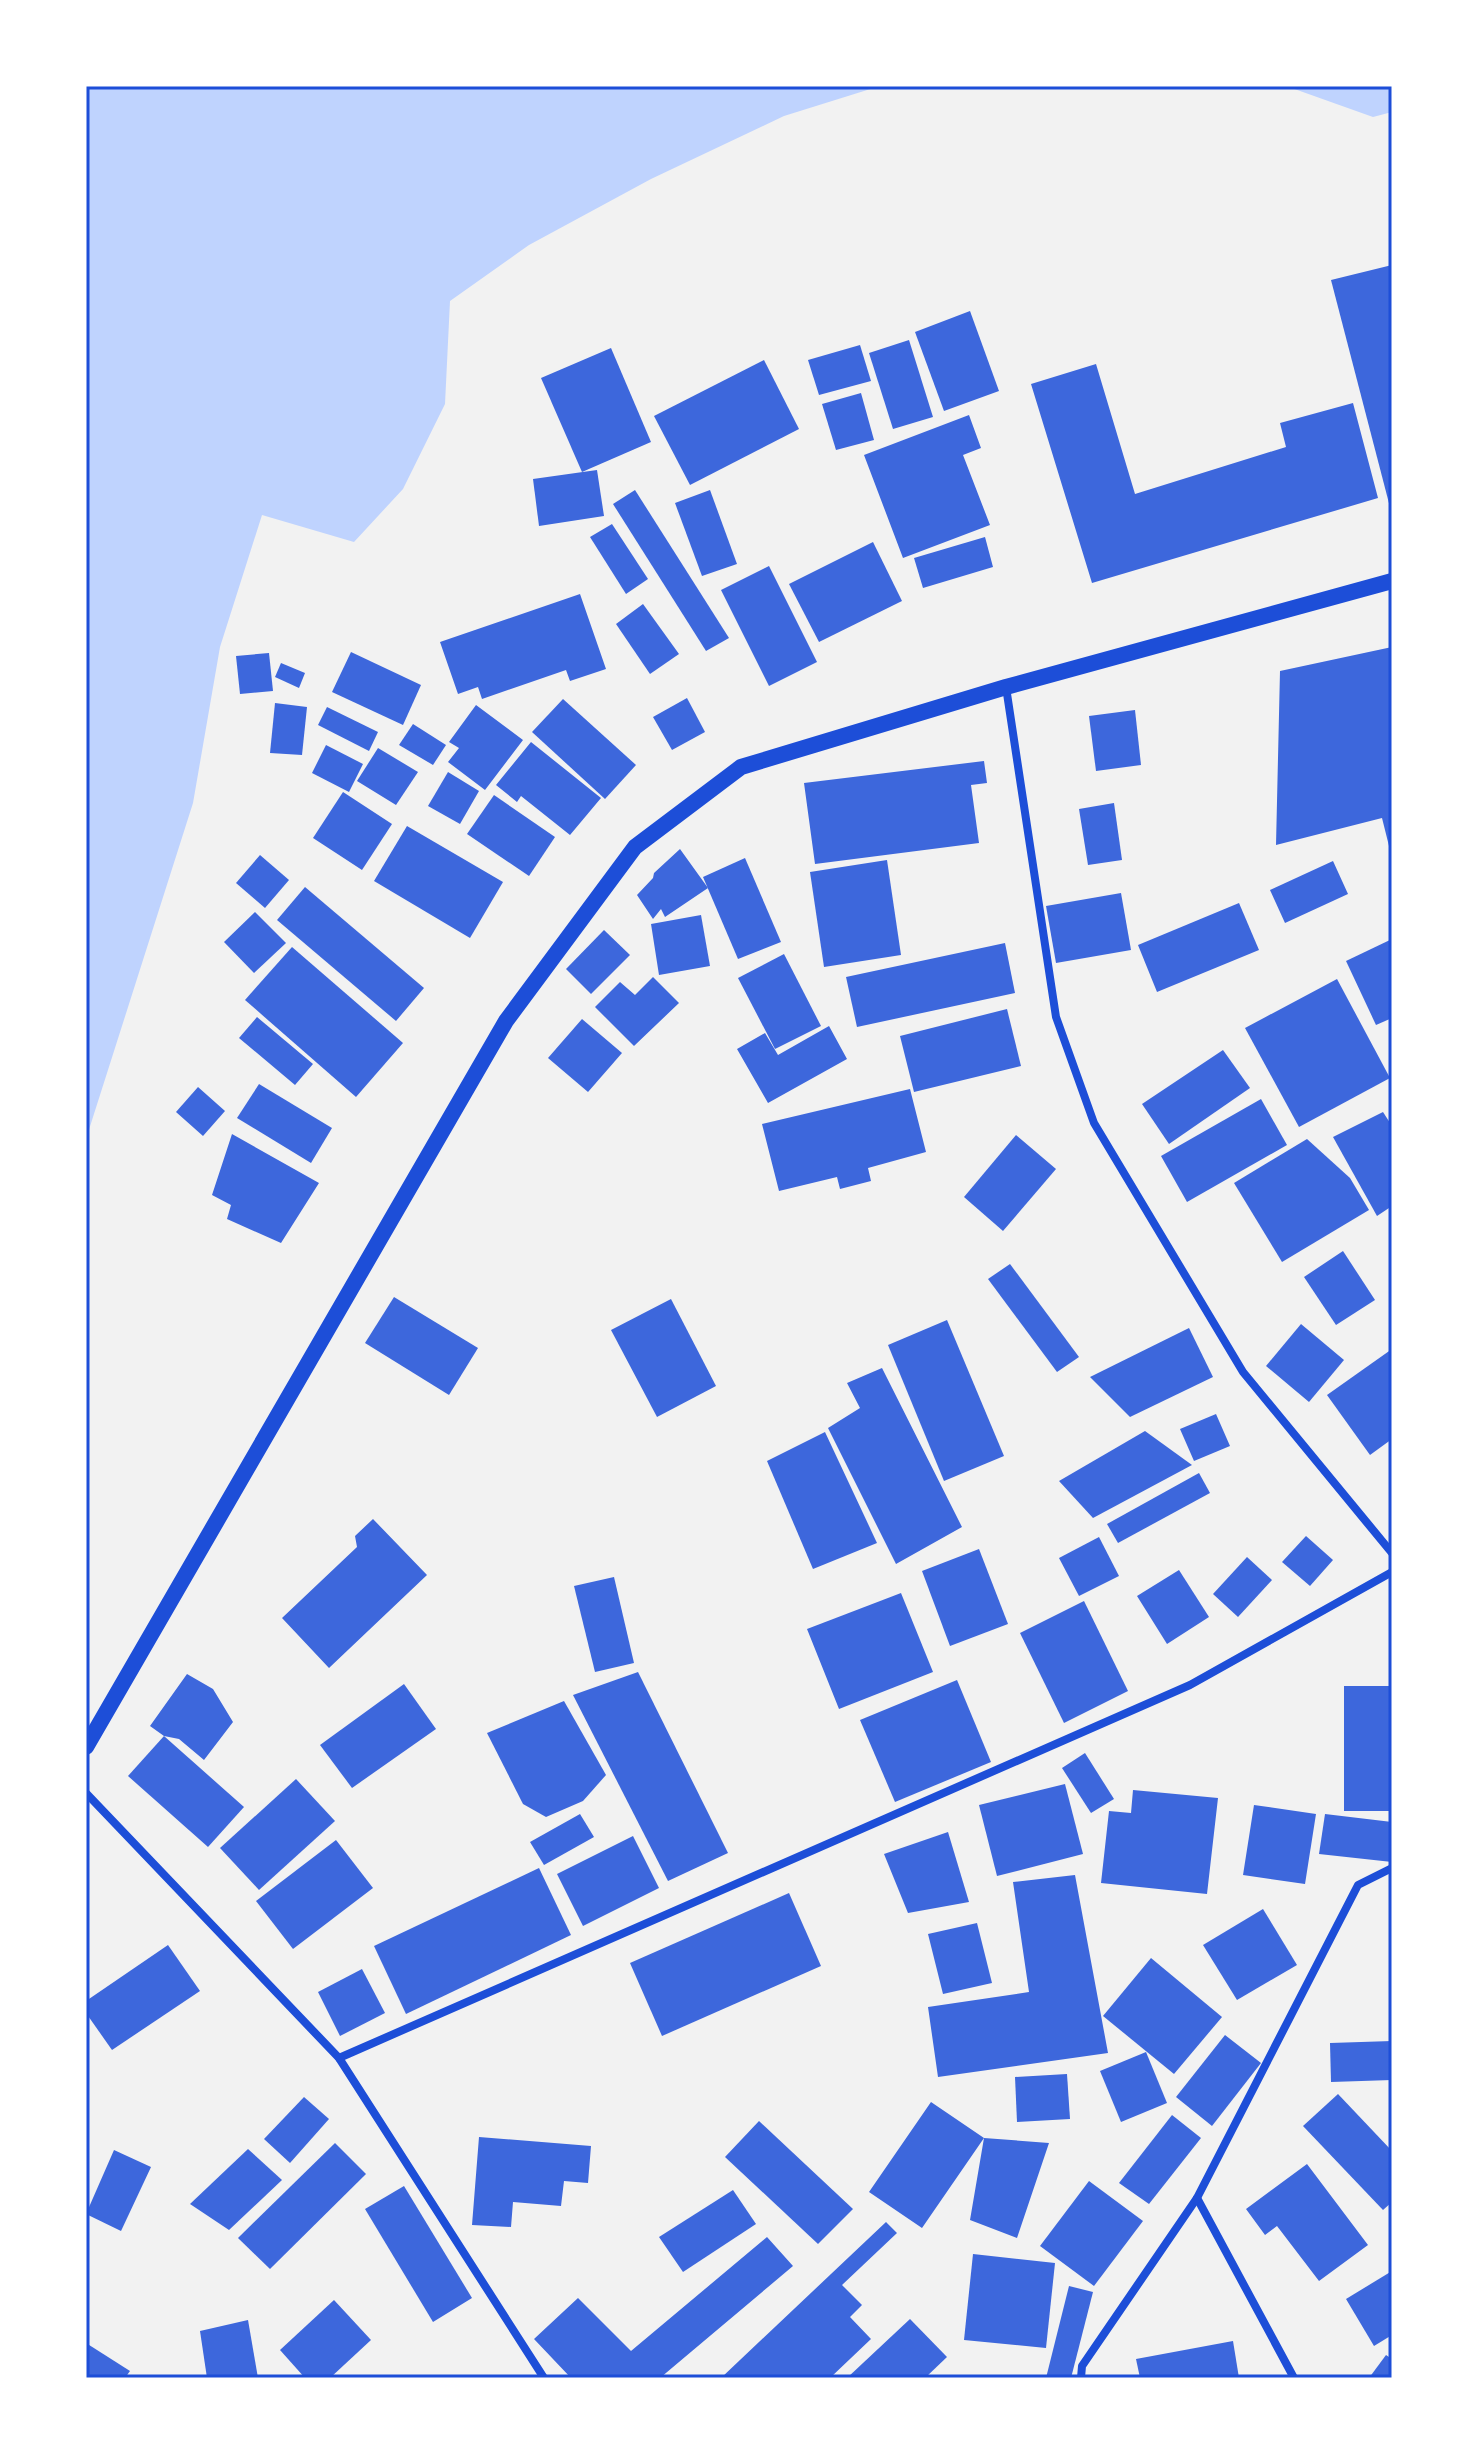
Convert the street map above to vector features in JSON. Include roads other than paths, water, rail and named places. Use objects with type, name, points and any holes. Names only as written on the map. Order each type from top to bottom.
[{"type":"main road","points":[[86,1747],[506,1021],[635,847],[741,767],[1006,687],[1392,581]]},
{"type":"street","points":[[1006,687],[1056,1017],[1094,1123],[1243,1372],[1392,1553]]},
{"type":"street","points":[[339,2058],[1190,1685],[1392,1572]]},
{"type":"street","points":[[86,1793],[339,2058],[544,2378]]},
{"type":"street","points":[[1081,2378],[1082,2366],[1197,2198],[1358,1885],[1392,1868]]},
{"type":"street","points":[[1197,2198],[1294,2378]]},
{"type":"water","points":[[86,86],[880,86],[784,116],[651,179],[529,245],[450,301],[445,404],[403,489],[354,542],[262,515],[220,647],[193,803],[86,1139]]},
{"type":"water","points":[[1286,86],[1392,86],[1392,112],[1373,117]]}]
